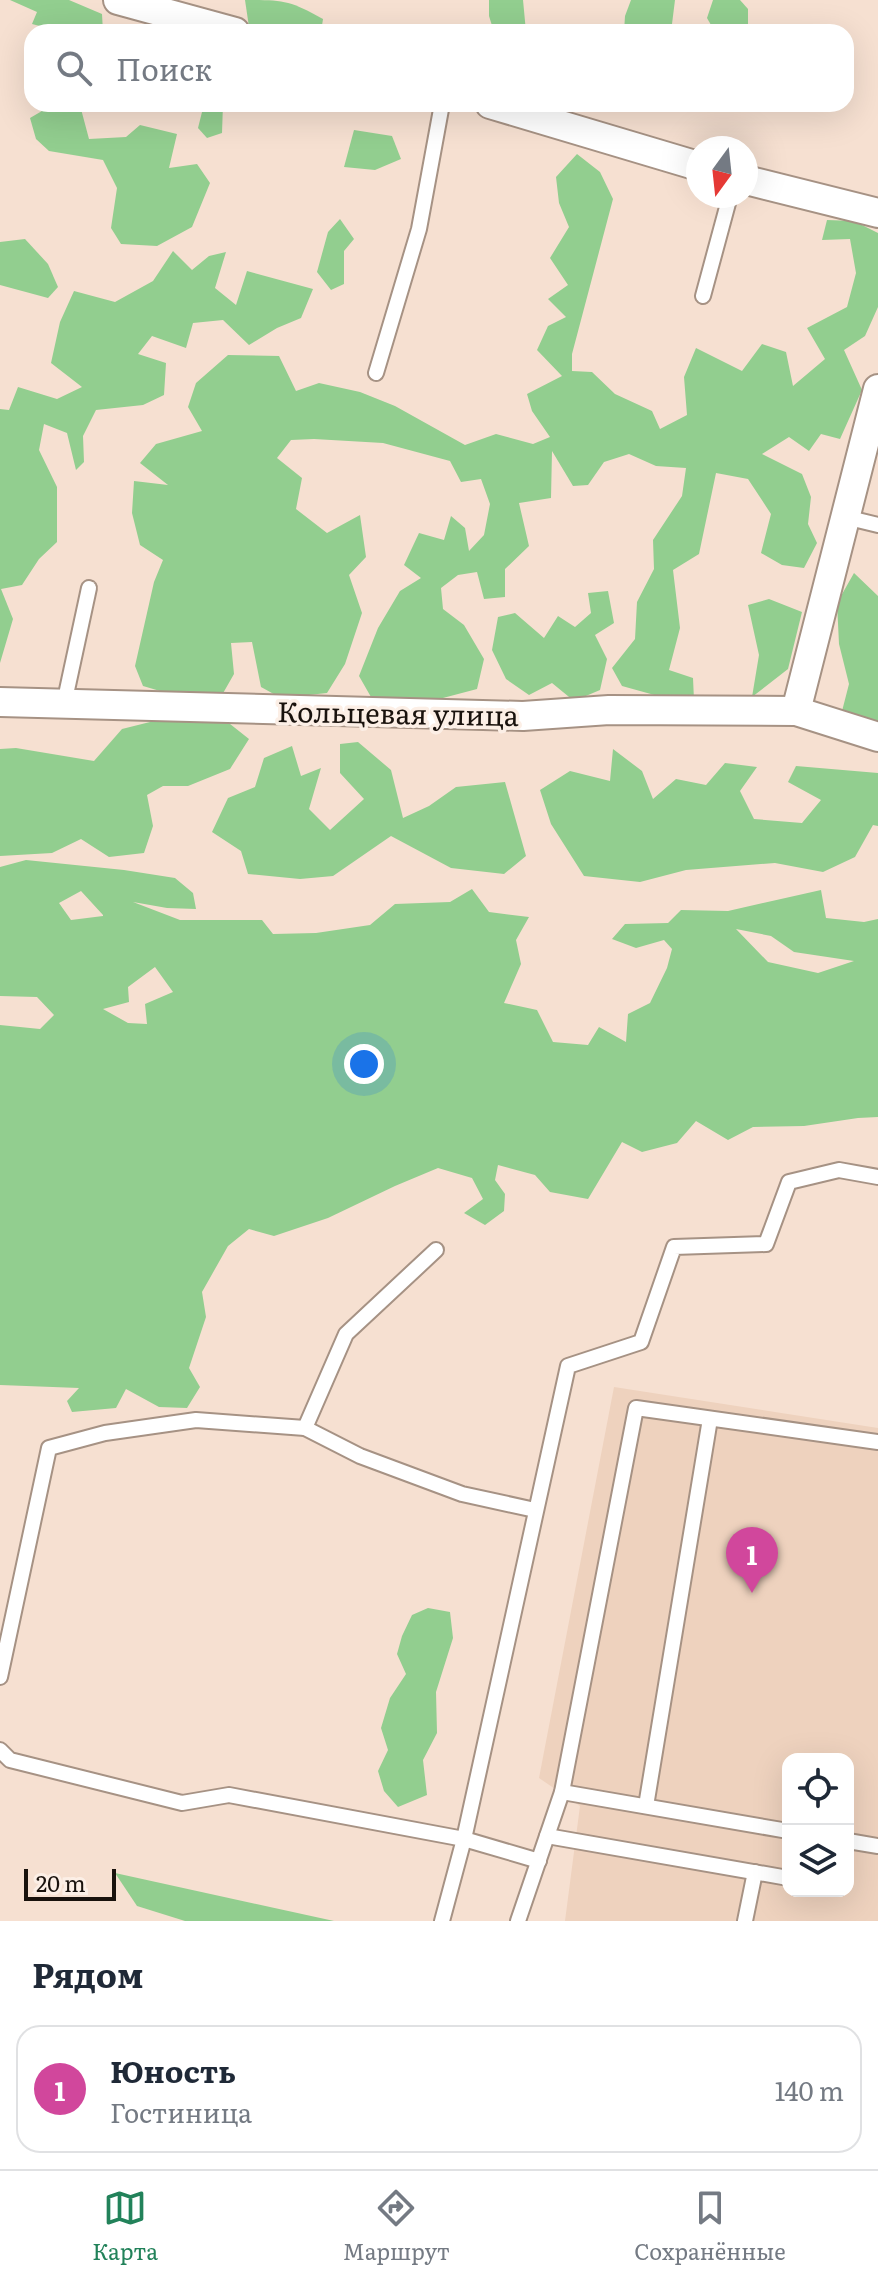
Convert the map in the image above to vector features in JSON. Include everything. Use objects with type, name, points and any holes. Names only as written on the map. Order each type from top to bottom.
[{"type":"street","points":[[118,0],[206,24]]},
{"type":"street","points":[[517,112],[686,162]]},
{"type":"street","points":[[758,183],[878,213]]},
{"type":"street","points":[[796,711],[878,389]]},
{"type":"street","name":"Кольцевая улица","points":[[0,702],[523,716],[609,710],[796,711],[878,737]]},
{"type":"lane","points":[[376,373],[419,229],[441,112]]},
{"type":"lane","points":[[703,296],[727,208]]},
{"type":"lane","points":[[845,517],[878,525]]},
{"type":"lane","points":[[64,704],[89,588]]},
{"type":"lane","points":[[442,1921],[464,1839],[568,1366],[641,1342],[674,1247],[766,1244],[789,1182],[839,1170],[878,1177]]},
{"type":"lane","points":[[305,1428],[346,1334],[436,1250]]},
{"type":"lane","points":[[518,1921],[562,1792],[636,1408],[878,1442]]},
{"type":"lane","points":[[646,1806],[710,1419]]},
{"type":"lane","points":[[0,1677],[49,1448],[105,1433],[196,1420],[305,1428],[360,1456],[462,1494],[535,1510]]},
{"type":"lane","points":[[0,1750],[10,1760],[182,1803],[229,1795],[464,1839],[539,1861]]},
{"type":"lane","points":[[562,1792],[782,1830]]},
{"type":"lane","points":[[547,1836],[782,1877]]},
{"type":"lane","points":[[854,1842],[878,1846]]},
{"type":"lane","points":[[745,1921],[755,1872]]},
{"type":"shaded area","points":[[614,1387],[878,1428],[878,1921],[565,1921],[580,1806],[539,1778]]},
{"type":"green space","points":[[10,0],[69,0],[102,14],[103,24],[32,24],[37,12]]},
{"type":"green space","points":[[245,0],[277,1],[302,8],[323,19],[322,24],[249,24]]},
{"type":"green space","points":[[489,0],[523,0],[525,24],[492,24]]},
{"type":"green space","points":[[631,0],[675,0],[672,24],[624,24]]},
{"type":"green space","points":[[713,0],[740,0],[748,9],[748,24],[710,24],[707,18]]},
{"type":"green space","points":[[40,112],[82,112],[89,139],[126,137],[140,125],[177,134],[169,168],[197,164],[210,183],[192,227],[157,246],[121,244],[111,228],[117,188],[103,160],[49,151],[36,139],[30,118]]},
{"type":"green space","points":[[202,112],[223,112],[222,133],[207,138],[198,128]]},
{"type":"green space","points":[[354,130],[392,136],[401,159],[375,170],[344,167]]},
{"type":"green space","points":[[577,154],[600,172],[613,199],[572,354],[572,371],[592,372],[615,394],[652,411],[660,429],[687,415],[684,377],[696,348],[742,371],[762,344],[786,352],[793,386],[825,359],[807,328],[847,307],[856,273],[850,239],[822,240],[827,220],[854,221],[878,233],[878,307],[865,336],[844,350],[862,390],[840,439],[821,434],[809,451],[789,437],[762,454],[802,474],[811,497],[808,524],[817,543],[804,568],[782,565],[761,553],[771,514],[748,479],[716,473],[699,554],[673,570],[680,628],[669,670],[693,678],[694,700],[658,696],[622,686],[612,668],[635,639],[637,602],[654,569],[653,540],[682,496],[686,468],[656,466],[629,454],[604,462],[588,485],[573,486],[552,451],[551,498],[519,503],[529,546],[505,569],[505,597],[484,599],[477,572],[458,575],[441,588],[443,609],[464,625],[484,659],[477,689],[424,703],[371,697],[359,676],[378,628],[400,591],[421,578],[404,565],[419,533],[444,540],[451,516],[465,528],[469,551],[484,535],[490,504],[481,479],[461,482],[450,461],[383,443],[291,440],[277,458],[302,478],[296,509],[327,533],[360,515],[366,557],[349,575],[362,613],[345,664],[327,693],[281,698],[261,687],[252,642],[231,643],[234,674],[222,695],[177,696],[143,686],[135,666],[154,582],[163,560],[140,545],[132,513],[134,481],[168,485],[140,463],[156,444],[202,431],[188,407],[196,383],[228,355],[279,356],[296,391],[319,383],[360,392],[395,406],[465,445],[496,434],[533,444],[550,437],[532,411],[527,394],[562,376],[537,350],[548,326],[566,317],[548,299],[568,285],[550,258],[569,227],[559,203],[556,177]]},
{"type":"green space","points":[[340,219],[354,239],[344,251],[344,284],[331,290],[317,272],[328,232]]},
{"type":"green space","points":[[25,239],[48,264],[58,287],[48,298],[0,285],[0,242]]},
{"type":"green space","points":[[173,251],[192,270],[209,256],[226,252],[215,288],[236,305],[247,271],[313,289],[301,318],[249,345],[223,320],[193,323],[186,348],[152,336],[138,354],[166,363],[164,395],[143,405],[96,410],[83,436],[84,462],[76,470],[67,433],[44,424],[39,450],[57,487],[57,542],[39,559],[22,585],[1,589],[13,619],[0,663],[0,409],[9,410],[18,387],[57,399],[82,387],[51,363],[60,322],[74,291],[115,302],[153,281]]},
{"type":"green space","points":[[854,573],[878,596],[878,736],[841,715],[849,684],[839,644],[837,603]]},
{"type":"green space","points":[[608,591],[614,623],[595,635],[607,659],[600,690],[574,701],[552,683],[529,695],[506,679],[492,650],[498,617],[515,613],[544,638],[558,616],[575,627],[591,613],[588,593]]},
{"type":"green space","points":[[769,599],[802,612],[788,669],[752,697],[759,655],[748,605]]},
{"type":"green space","points":[[170,717],[225,720],[249,739],[230,769],[188,786],[163,786],[147,795],[153,826],[144,853],[109,857],[81,839],[52,853],[0,856],[0,749],[16,748],[94,761],[122,729]]},
{"type":"green space","points":[[358,742],[391,770],[403,818],[429,806],[456,787],[505,782],[526,856],[504,874],[451,868],[391,836],[333,876],[300,879],[248,874],[241,851],[212,832],[228,798],[255,787],[264,758],[292,746],[301,776],[321,768],[309,809],[330,830],[364,799],[340,773],[340,744]]},
{"type":"green space","points":[[613,749],[642,771],[653,799],[676,779],[706,785],[725,763],[757,767],[740,791],[754,819],[802,823],[821,800],[788,782],[796,766],[878,773],[878,826],[873,825],[855,857],[823,872],[775,863],[686,870],[640,882],[584,876],[551,824],[540,790],[570,771],[610,781]]},
{"type":"green space","points":[[26,860],[175,878],[193,893],[196,909],[133,902],[180,920],[262,920],[273,934],[316,933],[370,925],[395,904],[450,902],[472,889],[489,912],[529,917],[516,940],[521,964],[504,1003],[537,1010],[553,1042],[588,1045],[599,1027],[626,1042],[628,1014],[650,1003],[667,968],[672,949],[664,940],[636,948],[612,939],[625,924],[668,923],[681,910],[728,911],[821,890],[826,918],[864,922],[878,919],[878,1117],[804,1126],[753,1127],[728,1140],[696,1121],[677,1143],[642,1152],[622,1142],[588,1199],[550,1192],[535,1175],[498,1165],[495,1180],[505,1194],[504,1211],[485,1225],[464,1213],[483,1199],[472,1178],[438,1168],[328,1218],[274,1236],[249,1229],[228,1246],[202,1292],[206,1317],[189,1368],[200,1387],[187,1408],[159,1407],[126,1389],[116,1408],[72,1412],[67,1401],[79,1388],[0,1385],[0,1025],[40,1029],[54,1015],[37,997],[0,996],[0,867]],"holes":[[[81,891],[103,915],[103,916],[71,920],[59,903]],[[736,929],[771,936],[794,952],[854,961],[818,973],[768,962]],[[155,967],[173,992],[145,1004],[147,1024],[128,1023],[103,1009],[129,1002],[128,987]]]},
{"type":"green space","points":[[428,1608],[450,1612],[453,1638],[436,1692],[437,1733],[423,1760],[427,1795],[398,1807],[384,1791],[378,1771],[388,1750],[381,1728],[390,1698],[406,1674],[397,1654],[402,1636],[412,1615]]},
{"type":"green space","points":[[115,1873],[334,1921],[185,1921],[137,1906]]},
{"type":"place","name":"Юность","points":[[752,1593]]}]
